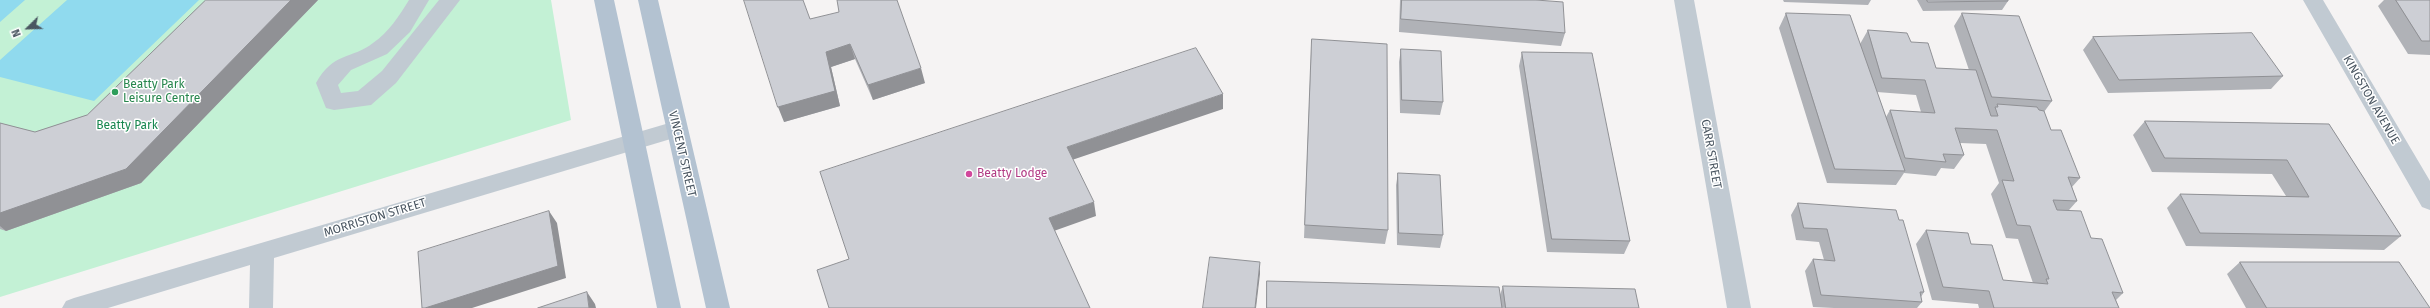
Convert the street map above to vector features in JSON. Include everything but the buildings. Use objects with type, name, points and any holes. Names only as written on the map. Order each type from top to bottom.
[{"type":"main road","points":[[604,0],[669,308]]},
{"type":"main road","name":"VINCENT STREET","points":[[648,0],[676,129],[718,308]]},
{"type":"street","points":[[419,0],[403,27],[380,49],[344,64],[327,83],[334,102],[363,99],[389,77],[450,0]]},
{"type":"street","name":"CARR STREET","points":[[1684,0],[1739,308]]},
{"type":"street","name":"KINGSTON AVENUE","points":[[2313,0],[2430,201]]},
{"type":"street","name":"MORRISTON STREET","points":[[74,308],[676,129]]},
{"type":"street","points":[[261,308],[262,252]]},
{"type":"green space","name":"Beatty Park","points":[[0,0],[551,0],[571,120],[0,297]]},
{"type":"water","points":[[0,0],[25,0],[0,22]]},
{"type":"water","points":[[67,0],[199,0],[94,101],[0,77],[0,60]]},
{"type":"place","name":"Beatty Park Leisure Centre","points":[[115,92]]},
{"type":"place","name":"Beatty Lodge","points":[[969,174]]}]
